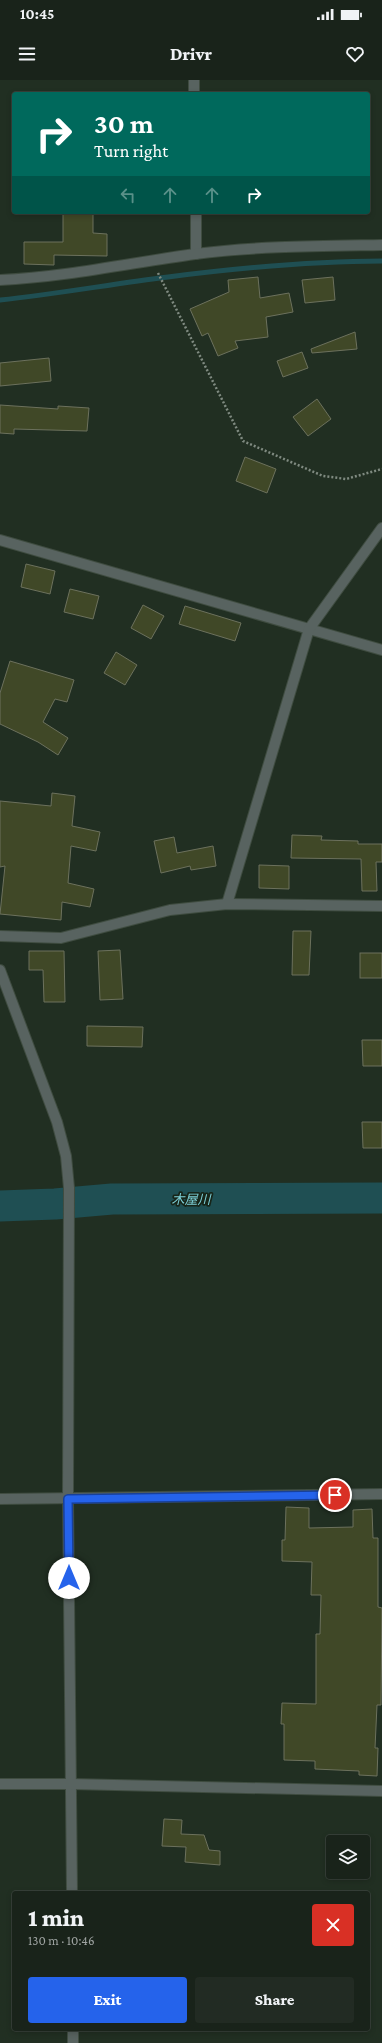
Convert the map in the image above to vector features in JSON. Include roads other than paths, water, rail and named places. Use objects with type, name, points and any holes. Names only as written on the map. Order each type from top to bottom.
[{"type":"street","points":[[194,80],[194,92]]},
{"type":"street","points":[[196,214],[196,254]]},
{"type":"street","points":[[0,280],[52,276],[196,254],[281,247],[382,245]]},
{"type":"street","points":[[227,904],[309,629],[382,528]]},
{"type":"street","points":[[0,540],[382,650]]},
{"type":"street","points":[[0,936],[61,938],[170,910],[227,904],[382,906]]},
{"type":"street","points":[[0,970],[57,1122],[66,1156],[69,1188],[68,1499],[72,1891]]},
{"type":"street","points":[[0,1499],[382,1494]]},
{"type":"street","points":[[0,1784],[71,1784],[382,1791]]},
{"type":"street","points":[[73,2031],[73,2043]]},
{"type":"waterway","points":[[0,300],[221,271],[302,264],[382,261]]},
{"type":"waterway","name":"木屋川","points":[[0,1206],[55,1204],[112,1199],[382,1198]]}]
